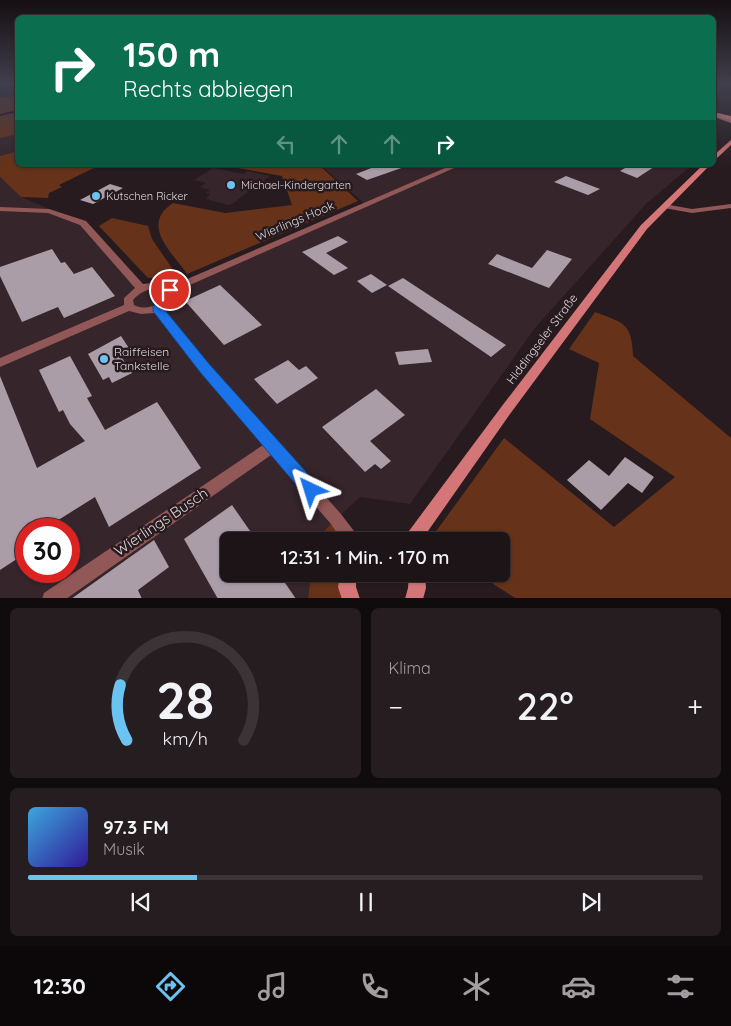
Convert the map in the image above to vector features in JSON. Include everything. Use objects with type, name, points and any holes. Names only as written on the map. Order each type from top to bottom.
[{"type":"main road","points":[[716,115],[731,120]]},
{"type":"street","points":[[716,156],[731,142]]},
{"type":"street","name":"Wierlings Hook","points":[[170,290],[453,167]]},
{"type":"street","name":"Hiddingseler Straße","points":[[418,532],[506,410],[644,227],[668,206],[705,167]]},
{"type":"street","points":[[668,206],[692,211],[731,206]]},
{"type":"street","points":[[0,209],[50,211],[69,216],[83,223],[141,288]]},
{"type":"street","points":[[0,363],[129,307],[141,312],[157,309],[169,300],[170,290],[159,285],[141,288],[128,300],[129,307]]},
{"type":"street","points":[[157,309],[205,369],[336,519],[345,532]]},
{"type":"street","name":"Wierlings Busch","points":[[50,598],[272,446]]},
{"type":"street","points":[[347,582],[351,598]]},
{"type":"street","points":[[414,598],[417,582]]},
{"type":"shaded area","points":[[0,111],[15,111],[15,136],[0,138]]},
{"type":"shaded area","points":[[14,135],[15,152],[0,156],[0,138]]},
{"type":"shaded area","points":[[15,152],[15,167],[96,167],[59,185],[62,187],[49,193],[48,198],[21,197],[0,177],[0,156]]},
{"type":"shaded area","points":[[232,167],[321,167],[358,201],[187,274],[162,238],[159,220],[163,211],[173,203],[225,213],[292,205],[282,176]]},
{"type":"shaded area","points":[[322,167],[690,167],[646,204],[535,328],[410,504],[360,497],[323,532],[220,532],[220,582],[310,582],[308,598],[0,598],[0,177],[21,197],[83,223],[141,288],[153,285],[170,290],[366,205]]},
{"type":"shaded area","name":"Michael-Kindergarten","points":[[213,168],[244,174],[247,171],[270,176],[228,205],[206,199],[210,194],[205,193],[210,190],[200,187],[206,183],[194,180]]},
{"type":"shaded area","points":[[112,218],[148,226],[152,239],[178,277],[148,278],[99,226]]},
{"type":"shaded area","points":[[595,312],[620,322],[628,330],[631,337],[633,356],[731,438],[731,598],[515,598],[490,582],[510,582],[510,532],[436,532],[504,438],[614,527],[675,477],[590,419],[599,363],[569,349]]},
{"type":"shaded area","points":[[336,519],[345,532],[323,532]]},
{"type":"shaded area","points":[[310,582],[349,582],[351,598],[308,598]]},
{"type":"building","points":[[374,167],[404,167],[367,180],[356,174]]},
{"type":"building","points":[[627,167],[654,167],[637,178],[620,171]]},
{"type":"building","points":[[566,176],[600,189],[588,195],[554,182]]},
{"type":"building","name":"Kutschen Ricker","points":[[110,184],[123,188],[93,204],[80,200]]},
{"type":"building","points":[[338,236],[348,242],[326,253],[348,268],[334,275],[302,252]]},
{"type":"building","points":[[52,249],[61,263],[65,262],[74,274],[92,267],[115,296],[64,318],[58,307],[22,322],[0,276],[0,267]]},
{"type":"building","points":[[547,250],[572,259],[549,288],[488,264],[497,254],[532,268]]},
{"type":"building","points":[[371,274],[387,285],[372,293],[357,281]]},
{"type":"building","points":[[403,278],[506,345],[491,357],[388,286]]},
{"type":"building","points":[[220,285],[262,325],[224,345],[185,301]]},
{"type":"building","points":[[121,336],[132,353],[122,358],[132,373],[112,383],[109,377],[103,380],[88,354]]},
{"type":"building","points":[[428,349],[432,362],[399,365],[395,352]]},
{"type":"building","points":[[70,356],[92,396],[87,398],[105,430],[157,402],[201,468],[109,527],[95,497],[62,518],[15,518],[15,560],[0,570],[0,376],[37,468],[85,441],[70,424],[63,410],[59,412],[39,370]]},
{"type":"building","points":[[288,360],[299,370],[306,366],[318,378],[277,404],[254,379]]},
{"type":"building","points":[[376,389],[405,415],[370,441],[391,461],[381,469],[375,464],[365,472],[322,427]]},
{"type":"building","points":[[625,457],[654,477],[642,493],[628,483],[601,510],[567,480],[589,460],[609,476]]},
{"type":"building","points":[[232,505],[251,532],[220,532],[220,582],[284,582],[295,598],[217,598],[184,539]]},
{"type":"building","points":[[154,540],[169,567],[138,590],[142,598],[72,598]]},
{"type":"waterway","points":[[0,115],[15,112]]},
{"type":"place","name":"Michael-Kindergarten","points":[[231,185]]},
{"type":"place","name":"Kutschen Ricker","points":[[96,196]]},
{"type":"place","name":"Raiffeisen Tankstelle","points":[[104,359]]},
{"type":"route","points":[[170,290],[169,300],[157,309],[205,369],[311,490]]}]
